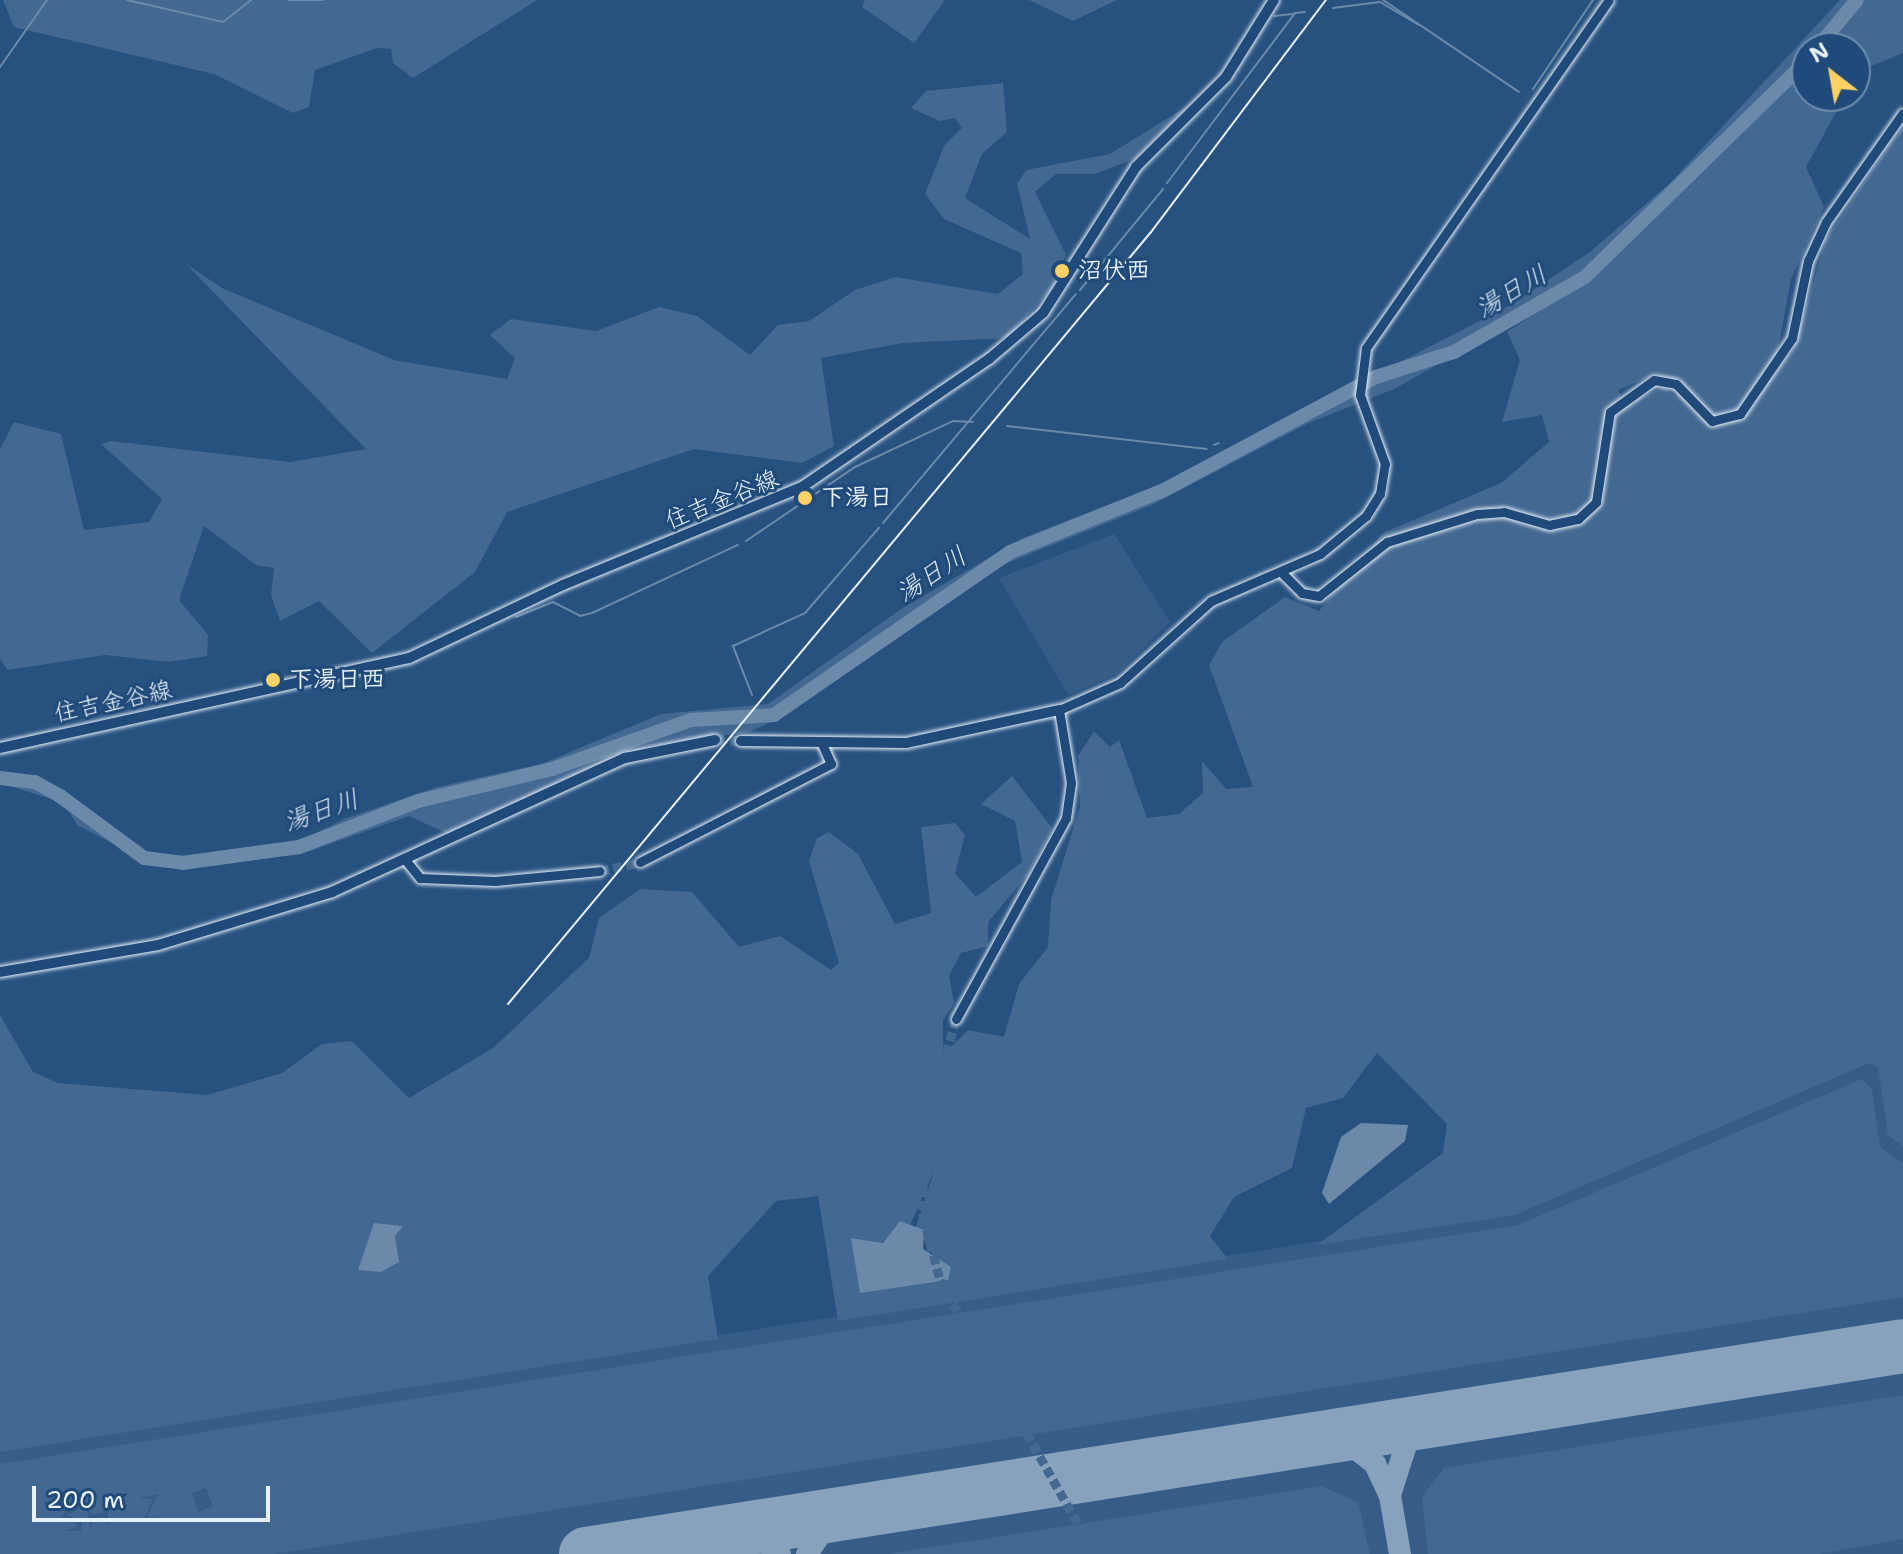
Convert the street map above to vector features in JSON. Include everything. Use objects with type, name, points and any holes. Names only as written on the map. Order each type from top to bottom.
[{"type":"main road","name":"住吉金谷線","points":[[0,748],[409,658],[563,585],[802,487],[989,359],[1043,313],[1136,167],[1226,77],[1274,0]]},
{"type":"main road","points":[[741,741],[822,744],[935,740],[1059,710]]},
{"type":"main road","points":[[0,972],[183,939],[407,862],[625,758],[715,740]]},
{"type":"street","points":[[956,1019],[1066,818],[1071,783],[1059,710],[1120,683],[1211,601],[1283,574],[1345,534],[1380,494],[1383,450],[1363,405],[1360,376],[1379,329],[1609,0]]},
{"type":"street","points":[[1283,574],[1302,593],[1319,596],[1387,542],[1477,514],[1504,512],[1549,525],[1578,519],[1596,502],[1610,412],[1654,380],[1676,384],[1712,421],[1740,414],[1792,338],[1808,261],[1826,222],[1903,113]]},
{"type":"street","points":[[640,862],[831,764],[822,744]]},
{"type":"street","points":[[407,862],[420,878],[495,881],[600,871]]},
{"type":"shaded area","points":[[3,0],[537,0],[413,78],[393,63],[391,49],[377,48],[315,70],[309,107],[293,113],[214,74],[14,27]]},
{"type":"shaded area","points":[[865,0],[945,0],[914,43],[862,7]]},
{"type":"shaded area","points":[[1029,0],[1117,0],[1073,21]]},
{"type":"shaded area","points":[[1840,0],[1903,0],[1903,53],[1871,66],[1871,32],[1810,32]]},
{"type":"shaded area","points":[[1791,53],[1791,112],[1836,112],[1806,167],[1824,207],[1791,279],[1773,377],[1794,349],[1826,239],[1903,125],[1903,1146],[1888,1135],[1878,1067],[1869,1063],[1515,1215],[1317,1245],[1443,1153],[1447,1124],[1377,1053],[1343,1098],[1306,1108],[1292,1168],[1234,1197],[1210,1236],[1228,1259],[838,1321],[818,1196],[776,1201],[708,1276],[718,1339],[0,1452],[0,1015],[33,1072],[58,1083],[207,1095],[282,1073],[322,1044],[352,1041],[409,1098],[493,1048],[589,958],[599,918],[640,889],[692,892],[739,947],[780,936],[831,970],[839,963],[809,861],[817,838],[829,832],[858,854],[895,924],[931,913],[921,827],[955,823],[965,835],[955,873],[976,897],[1022,862],[1015,821],[981,804],[1012,776],[1052,828],[1027,876],[988,922],[988,946],[961,953],[949,976],[954,1003],[943,1020],[943,1055],[968,1030],[1004,1037],[1019,984],[1048,947],[1051,900],[1080,807],[1078,756],[1094,731],[1110,747],[1119,740],[1147,818],[1179,814],[1203,793],[1202,761],[1226,789],[1253,787],[1209,665],[1222,642],[1285,597],[1319,611],[1383,533],[1501,483],[1549,442],[1542,415],[1502,422],[1520,360],[1507,332],[1567,292],[1394,389],[1309,423],[1152,505],[1005,564],[871,648],[780,718],[749,732],[648,746],[448,834],[409,816],[299,855],[155,865],[77,825],[64,803],[0,783],[0,773],[64,790],[140,851],[191,858],[291,846],[344,819],[437,787],[541,764],[661,714],[768,704],[901,609],[1025,537],[1164,483],[1507,307],[1590,252],[1670,183]],"holes":[[[1656,374],[1679,381],[1676,397],[1664,387],[1625,405],[1618,390]],[[934,1171],[916,1227],[938,1264],[851,1238],[883,1243],[900,1221],[910,1225]]]},
{"type":"shaded area","points":[[1003,83],[1007,132],[982,154],[965,198],[1030,239],[1017,184],[1026,170],[1110,154],[1189,105],[1136,158],[1095,174],[1056,174],[1035,192],[1066,255],[1052,288],[1007,338],[903,343],[821,358],[834,446],[802,463],[694,449],[507,512],[475,572],[372,653],[319,601],[280,621],[271,595],[274,568],[256,565],[204,526],[179,600],[208,635],[207,656],[169,662],[105,655],[8,670],[0,659],[0,449],[14,422],[61,434],[84,530],[149,522],[162,499],[101,444],[111,441],[290,462],[366,449],[186,264],[222,288],[394,360],[507,379],[515,358],[490,335],[511,319],[596,331],[659,307],[697,316],[750,355],[778,325],[809,321],[855,290],[896,277],[998,294],[1023,274],[1021,253],[944,219],[925,194],[944,146],[962,128],[955,118],[940,121],[911,108],[926,91]]},
{"type":"shaded area","points":[[1114,534],[1170,622],[1117,674],[1068,695],[999,578]]},
{"type":"shaded area","points":[[1880,1054],[1903,1144],[1903,1554],[0,1554],[0,1447],[1514,1211]]},
{"type":"shaded area","points":[[1862,1079],[1872,1089],[1880,1147],[1903,1163],[1903,1297],[275,1554],[0,1554],[0,1464],[1518,1225]],"holes":[[[206,1488],[213,1506],[198,1512],[192,1493]],[[158,1494],[147,1517],[162,1518],[143,1521],[153,1499],[139,1498]],[[106,1503],[110,1526],[104,1517],[93,1519],[91,1530],[86,1506],[92,1515],[103,1513]],[[65,1509],[80,1509],[66,1515],[82,1520],[81,1531],[65,1531],[79,1525],[62,1520]]]},
{"type":"shaded area","points":[[1361,1123],[1408,1125],[1405,1141],[1329,1204],[1322,1193],[1341,1137]]},
{"type":"shaded area","points":[[900,1221],[924,1230],[923,1249],[951,1267],[948,1280],[860,1293],[851,1238],[883,1243]]},
{"type":"shaded area","points":[[374,1223],[403,1226],[395,1236],[399,1262],[381,1272],[358,1270]]},
{"type":"shaded area","points":[[1903,1395],[1903,1539],[1820,1554],[1428,1554],[1422,1496],[1444,1468]]},
{"type":"shaded area","points":[[1321,1486],[1358,1502],[1370,1554],[888,1554]]},
{"type":"waterway","points":[[0,67],[47,0]]},
{"type":"waterway","points":[[127,0],[223,22],[251,0]]},
{"type":"waterway","points":[[288,0],[323,0]]},
{"type":"waterway","points":[[1383,0],[1519,92]]},
{"type":"waterway","points":[[1533,89],[1593,0]]},
{"type":"waterway","name":"湯日川","points":[[1830,32],[1857,0]]},
{"type":"waterway","points":[[1333,8],[1380,2],[1419,25]]},
{"type":"waterway","points":[[1167,183],[1295,13],[1305,12]]},
{"type":"waterway","points":[[1274,16],[1293,14]]},
{"type":"waterway","name":"湯日川","points":[[0,778],[35,782],[60,796],[144,858],[182,863],[299,847],[418,801],[552,769],[691,720],[774,715],[1010,552],[1164,490],[1376,377],[1454,352],[1585,277],[1791,76]]},
{"type":"waterway","points":[[1080,290],[1163,189]]},
{"type":"waterway","points":[[883,523],[1076,294]]},
{"type":"waterway","points":[[746,541],[855,467],[953,421],[973,422]]},
{"type":"waterway","points":[[1007,426],[1207,449]]},
{"type":"waterway","points":[[1214,445],[1219,443]]},
{"type":"waterway","points":[[752,695],[733,646],[805,613],[879,528]]},
{"type":"waterway","points":[[516,617],[553,602],[580,616],[592,613],[738,545]]},
{"type":"taxiway","points":[[1882,1349],[1903,1353]]},
{"type":"taxiway","points":[[1390,1495],[1407,1442],[1452,1417]]},
{"type":"taxiway","points":[[1318,1438],[1351,1445],[1375,1464],[1390,1496],[1400,1554]]},
{"type":"taxiway","points":[[807,1554],[825,1527],[858,1511]]},
{"type":"taxiway","points":[[721,1533],[758,1537],[780,1554]]},
{"type":"runway","points":[[586,1554],[1903,1346]]},
{"type":"tunnel","points":[[715,740],[741,741]]},
{"type":"tunnel","points":[[600,871],[640,862]]},
{"type":"tunnel","points":[[956,1019],[923,1133],[923,1216],[940,1280],[1095,1554]]},
{"type":"railway","points":[[508,1004],[1151,232],[1326,0]]},
{"type":"place","name":"沼伏西","points":[[1062,271]]},
{"type":"place","name":"下湯日","points":[[805,498]]},
{"type":"place","name":"下湯日西","points":[[273,680]]}]
